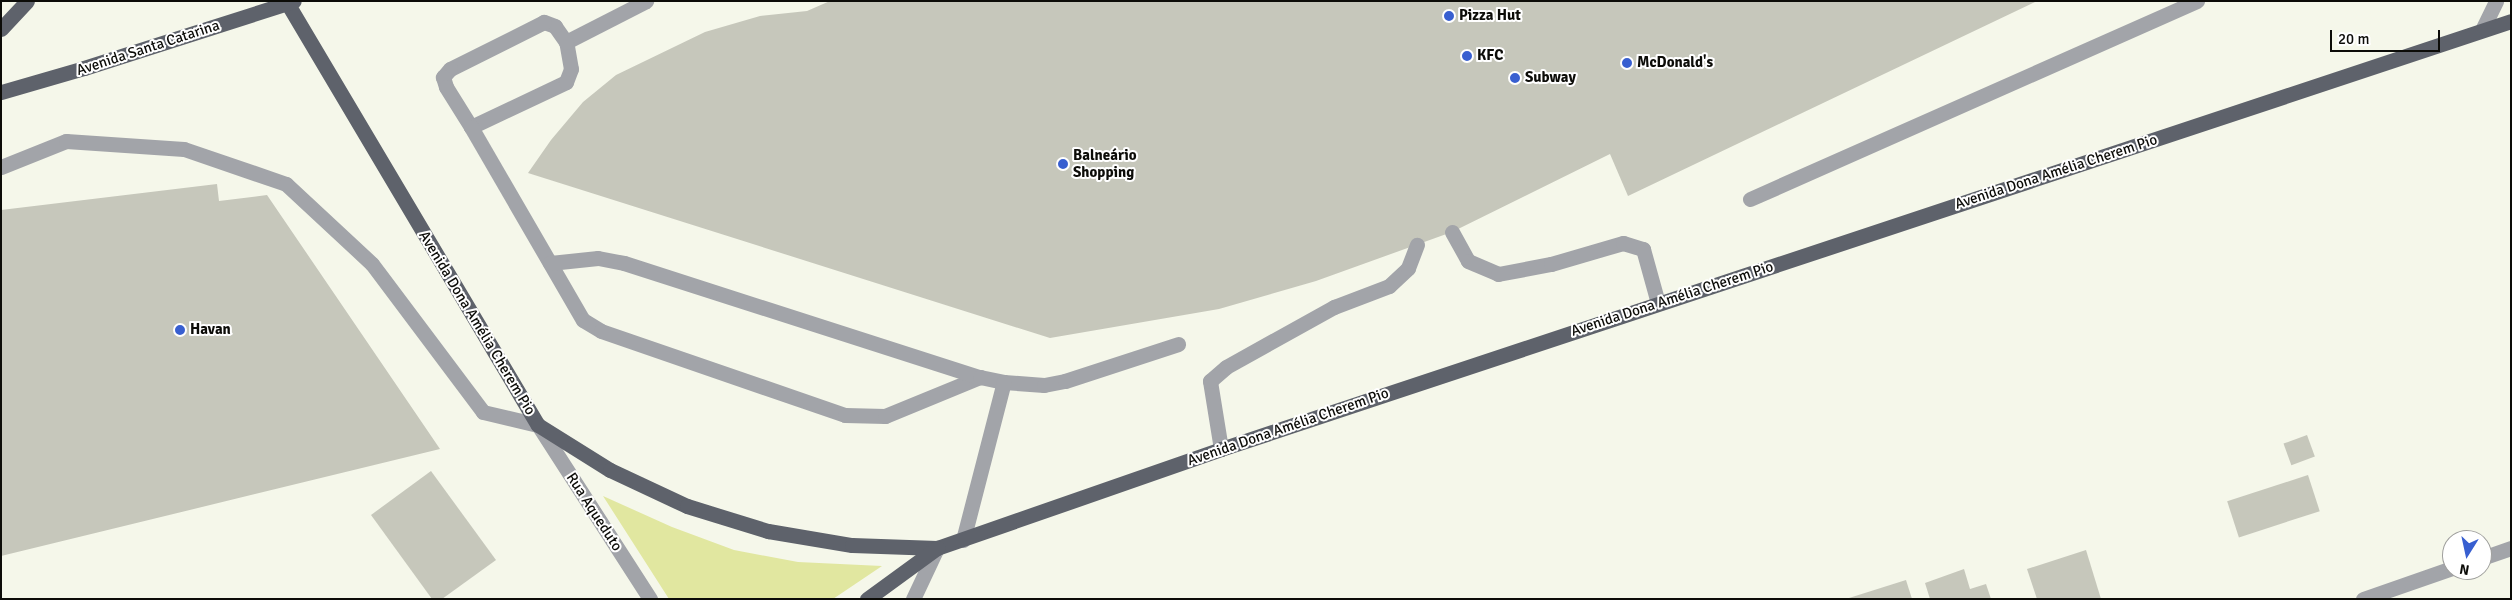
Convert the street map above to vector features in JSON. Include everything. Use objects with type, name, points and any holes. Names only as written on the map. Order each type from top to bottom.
[{"type":"main road","points":[[1,29],[27,1]]},
{"type":"main road","points":[[270,1],[289,2]]},
{"type":"main road","name":"Avenida Santa Catarina","points":[[1,92],[289,2]]},
{"type":"main road","name":"Avenida Dona Amélia Cherem Pio","points":[[289,2],[538,425],[610,470],[687,506],[768,531],[852,545],[937,548],[1221,449],[2511,21]]},
{"type":"main road","points":[[867,599],[937,548]]},
{"type":"street","points":[[566,42],[646,1]]},
{"type":"street","points":[[1750,199],[2197,1]]},
{"type":"street","points":[[2482,30],[2496,1]]},
{"type":"street","points":[[472,127],[566,82],[571,69],[566,42],[555,26],[544,22],[450,69],[443,77],[446,87],[472,127],[583,320],[601,331],[845,415],[885,416],[980,377]]},
{"type":"street","points":[[1,167],[66,141],[86,142],[184,148],[286,184],[372,264],[483,412],[538,425]]},
{"type":"street","points":[[1452,232],[1468,261],[1498,274],[1551,264],[1623,243],[1644,248],[1658,303]]},
{"type":"street","points":[[1221,449],[1210,381],[1226,367],[1334,307],[1389,286],[1408,268],[1417,245]]},
{"type":"street","points":[[550,262],[598,258],[624,263],[980,377],[1004,382],[1044,385],[1065,381],[1178,344]]},
{"type":"street","points":[[963,540],[1004,382]]},
{"type":"street","name":"Rua Aqueduto","points":[[538,425],[650,599]]},
{"type":"street","points":[[913,599],[937,548]]},
{"type":"street","points":[[2492,555],[2511,548]]},
{"type":"street","points":[[2364,599],[2442,572]]},
{"type":"green space","points":[[603,496],[672,527],[734,550],[798,562],[882,566],[833,599],[669,599]]},
{"type":"building","name":"Balneário Shopping","points":[[830,1],[2037,1],[1628,196],[1610,154],[1452,232],[1316,281],[1219,309],[1050,338],[528,173],[551,140],[583,102],[616,75],[705,32],[760,16],[807,11]]},
{"type":"building","name":"Havan","points":[[217,184],[219,201],[267,195],[440,449],[1,556],[1,210]]},
{"type":"building","points":[[2307,435],[2315,457],[2291,465],[2284,444]]},
{"type":"building","points":[[431,471],[496,560],[442,599],[432,599],[371,515]]},
{"type":"building","points":[[2308,475],[2320,511],[2239,537],[2227,501]]},
{"type":"building","points":[[2086,550],[2101,599],[2037,599],[2027,569]]},
{"type":"building","points":[[1964,569],[1970,589],[1986,584],[1991,599],[1930,599],[1925,583]]},
{"type":"building","points":[[1906,580],[1912,599],[1849,599],[1849,598]]},
{"type":"place","name":"Pizza Hut","points":[[1449,16]]},
{"type":"place","name":"KFC","points":[[1467,56]]},
{"type":"place","name":"McDonald's","points":[[1627,63]]},
{"type":"place","name":"Subway","points":[[1515,78]]},
{"type":"place","name":"Balneário Shopping","points":[[1063,164]]},
{"type":"place","name":"Havan","points":[[180,330]]}]
